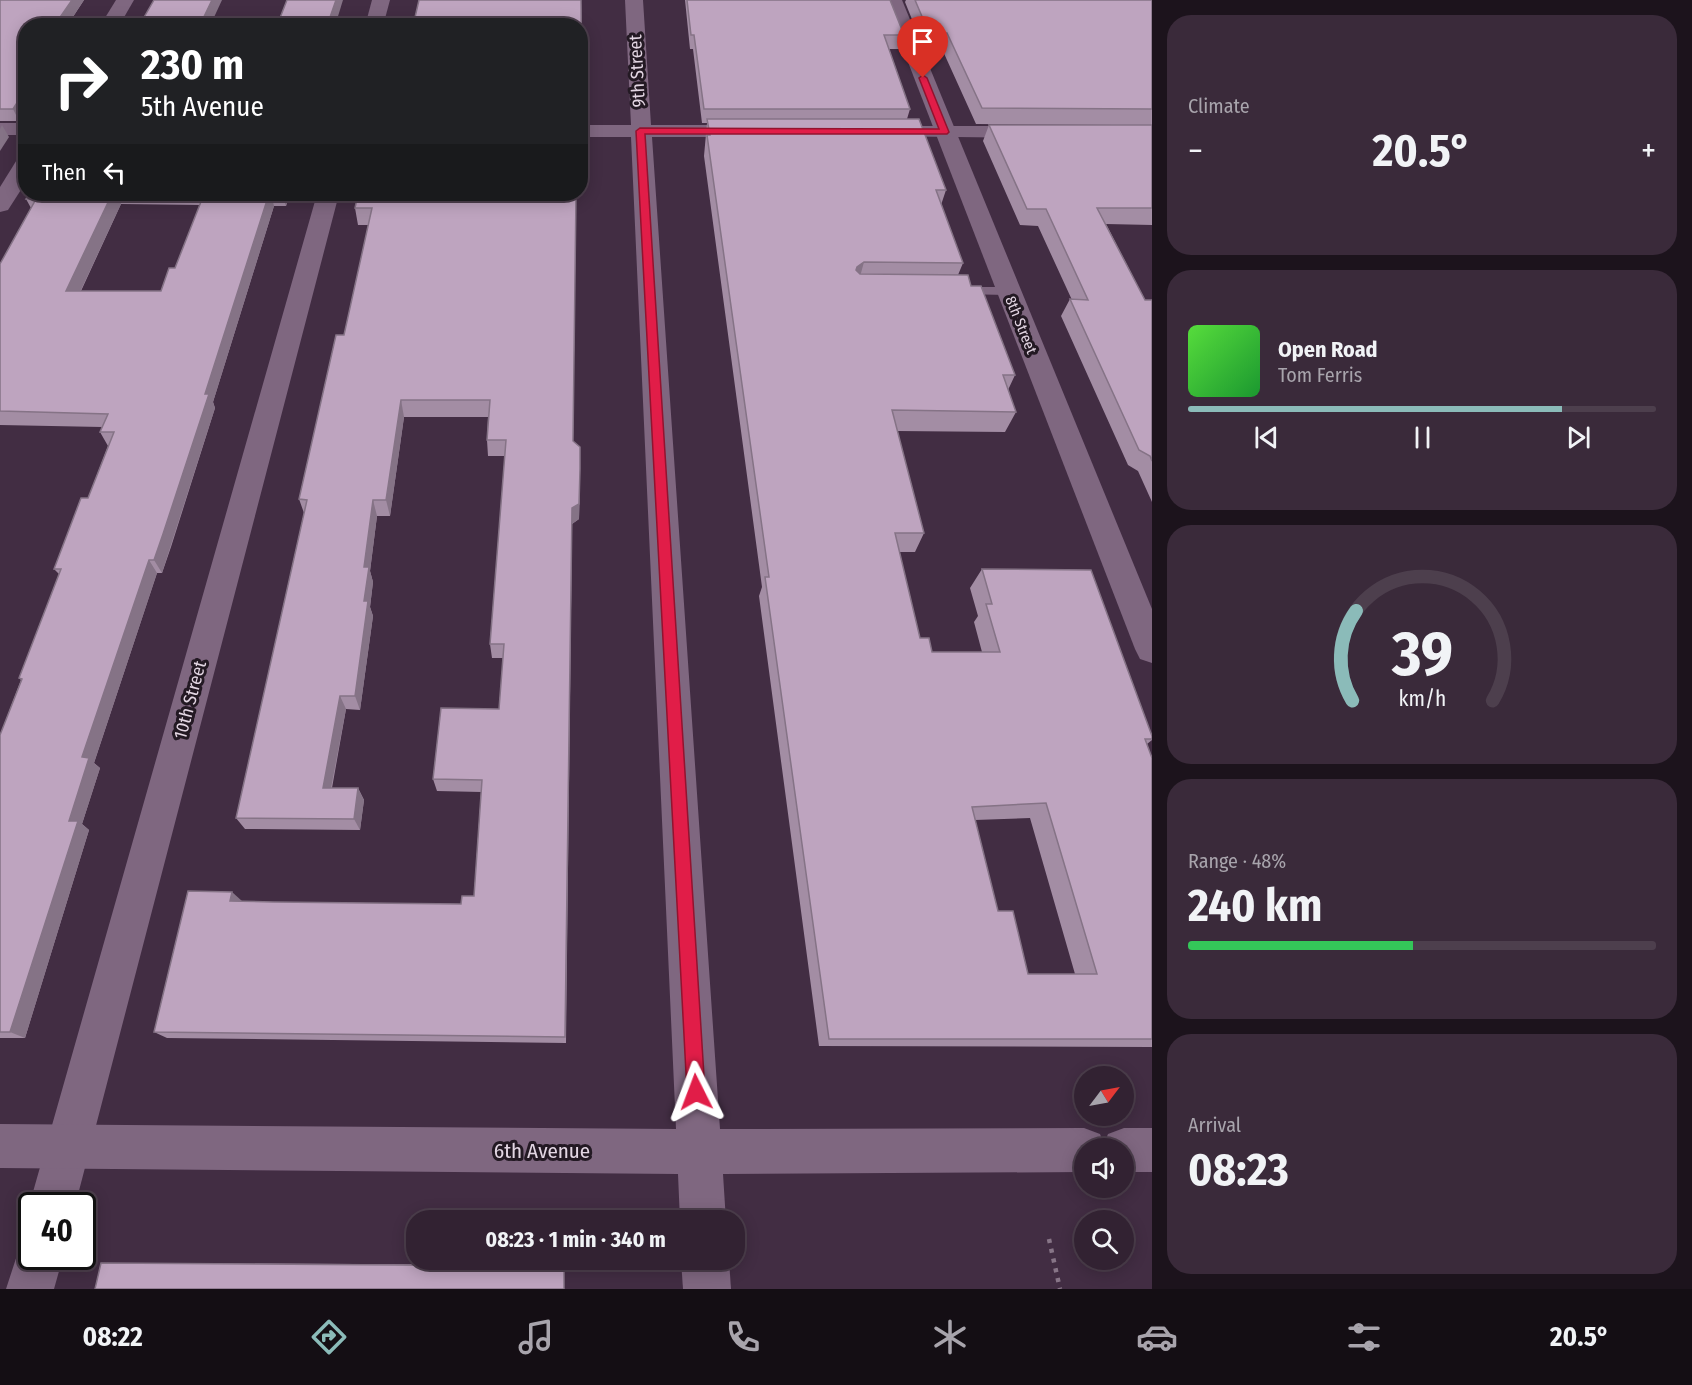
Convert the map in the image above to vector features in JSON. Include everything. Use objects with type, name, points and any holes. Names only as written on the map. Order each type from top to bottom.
[{"type":"street","points":[[114,18],[125,0]]},
{"type":"street","points":[[376,18],[381,0]]},
{"type":"street","name":"9th Street","points":[[634,0],[702,1210]]},
{"type":"street","name":"8th Street","points":[[893,0],[1152,649]]},
{"type":"street","points":[[0,129],[18,129]]},
{"type":"street","points":[[588,131],[766,131]]},
{"type":"street","points":[[860,132],[1058,132]]},
{"type":"street","points":[[0,205],[18,176]]},
{"type":"street","name":"10th Street","points":[[56,1192],[326,201]]},
{"type":"street","name":"6th Avenue","points":[[0,1146],[699,1152],[1074,1150]]},
{"type":"street","points":[[1134,1150],[1152,1150]]},
{"type":"street","points":[[30,1289],[35,1270]]},
{"type":"street","points":[[706,1270],[707,1289]]},
{"type":"lane","points":[[949,291],[1008,291]]},
{"type":"path","points":[[1049,1239],[1060,1289]]},
{"type":"building","points":[[0,0],[72,0],[60,18],[18,18],[18,101],[13,109],[0,109]]},
{"type":"building","points":[[154,0],[212,0],[203,18],[144,18]]},
{"type":"building","points":[[287,0],[336,0],[330,18],[280,18]]},
{"type":"building","points":[[419,0],[581,0],[581,18],[415,18]]},
{"type":"building","points":[[687,0],[890,0],[904,35],[884,35],[910,109],[704,109]]},
{"type":"building","points":[[915,0],[1152,0],[1152,109],[982,108],[947,33],[929,33]]},
{"type":"building","points":[[707,119],[919,119],[946,190],[936,190],[963,263],[864,262],[856,270],[860,274],[968,275],[971,286],[981,286],[1015,375],[1003,375],[1016,412],[892,410],[924,533],[895,533],[920,638],[929,638],[932,652],[1000,652],[986,604],[992,604],[982,569],[1091,570],[1152,736],[1152,739],[1145,739],[1152,758],[1152,1039],[829,1039],[765,577],[769,577],[707,135],[710,135]],"holes":[[[1046,803],[1097,974],[1028,974],[1013,911],[998,911],[972,807]]]},
{"type":"building","points":[[989,125],[1152,125],[1152,208],[1097,208],[1145,300],[1152,300],[1152,461],[1150,456],[1139,450],[1070,299],[1088,300],[1046,209],[1027,209]]},
{"type":"building","points":[[35,201],[109,201],[66,291],[161,291],[169,268],[175,268],[201,201],[267,201],[205,394],[209,394],[163,534],[154,560],[149,560],[82,757],[89,758],[69,821],[78,821],[10,1032],[0,1032],[0,735],[22,679],[19,678],[61,569],[54,569],[81,498],[88,498],[114,432],[100,432],[108,414],[0,411],[0,264]]},
{"type":"building","points":[[356,201],[576,201],[573,441],[580,447],[580,469],[579,504],[572,508],[565,1037],[154,1032],[188,891],[232,892],[230,901],[273,902],[461,904],[462,896],[474,896],[482,780],[433,779],[441,708],[499,709],[504,644],[490,644],[506,440],[487,440],[490,400],[401,400],[386,500],[373,500],[364,567],[369,567],[364,601],[368,601],[355,696],[340,696],[323,788],[358,788],[354,819],[236,818],[307,500],[299,499],[336,335],[344,335],[372,208],[355,208]]},
{"type":"building","points":[[101,1263],[406,1265],[406,1270],[564,1270],[564,1289],[95,1289]]},
{"type":"route","points":[[696,1092],[640,131],[944,132],[923,78]]}]
